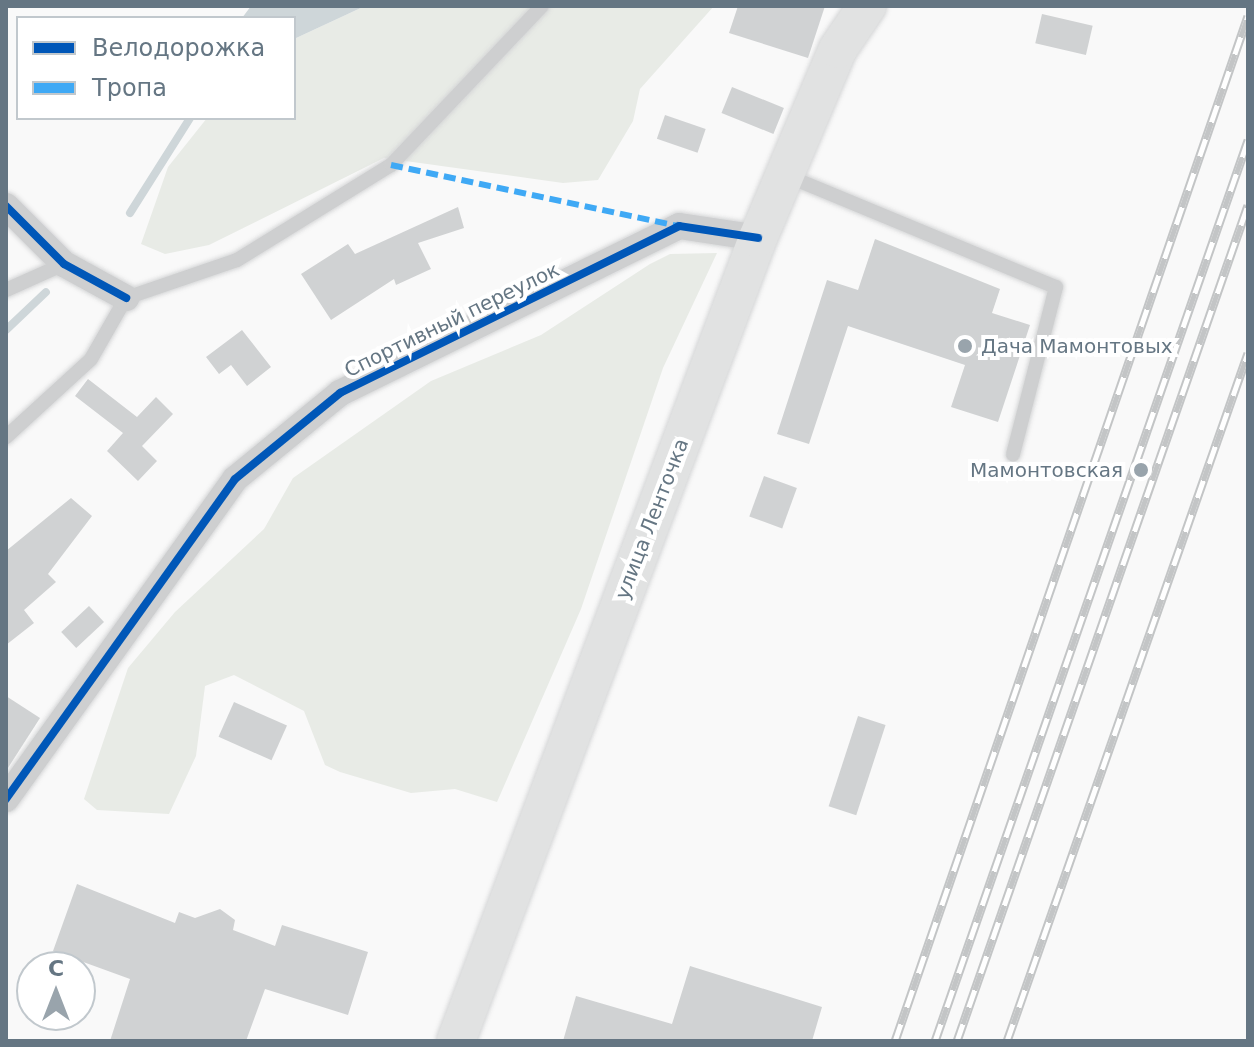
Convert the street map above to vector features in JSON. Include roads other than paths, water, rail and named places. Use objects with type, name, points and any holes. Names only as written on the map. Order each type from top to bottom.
[{"type":"main road","name":"улица Ленточка","points":[[456,1041],[758,238],[838,49],[867,6]]},
{"type":"street","points":[[6,206],[64,264],[126,298]]},
{"type":"street","name":"Спортивный переулок","points":[[6,799],[235,479],[340,393],[679,226],[758,238]]},
{"type":"lane","points":[[6,437],[91,359],[126,298],[237,260],[391,165],[542,6]]},
{"type":"lane","points":[[785,175],[1056,287],[1013,455]]},
{"type":"lane","points":[[6,290],[64,264]]},
{"type":"waterway","points":[[130,213],[189,120]]},
{"type":"waterway","points":[[6,330],[46,292]]},
{"type":"railway","points":[[895,1041],[1248,16]]},
{"type":"railway","points":[[935,1041],[1248,140]]},
{"type":"railway","points":[[957,1041],[1248,205]]},
{"type":"railway","points":[[1007,1041],[1248,353]]},
{"type":"place","name":"Дача Мамонтовых","points":[[965,346]]},
{"type":"place","name":"Мамонтовская","points":[[1141,470]]}]
